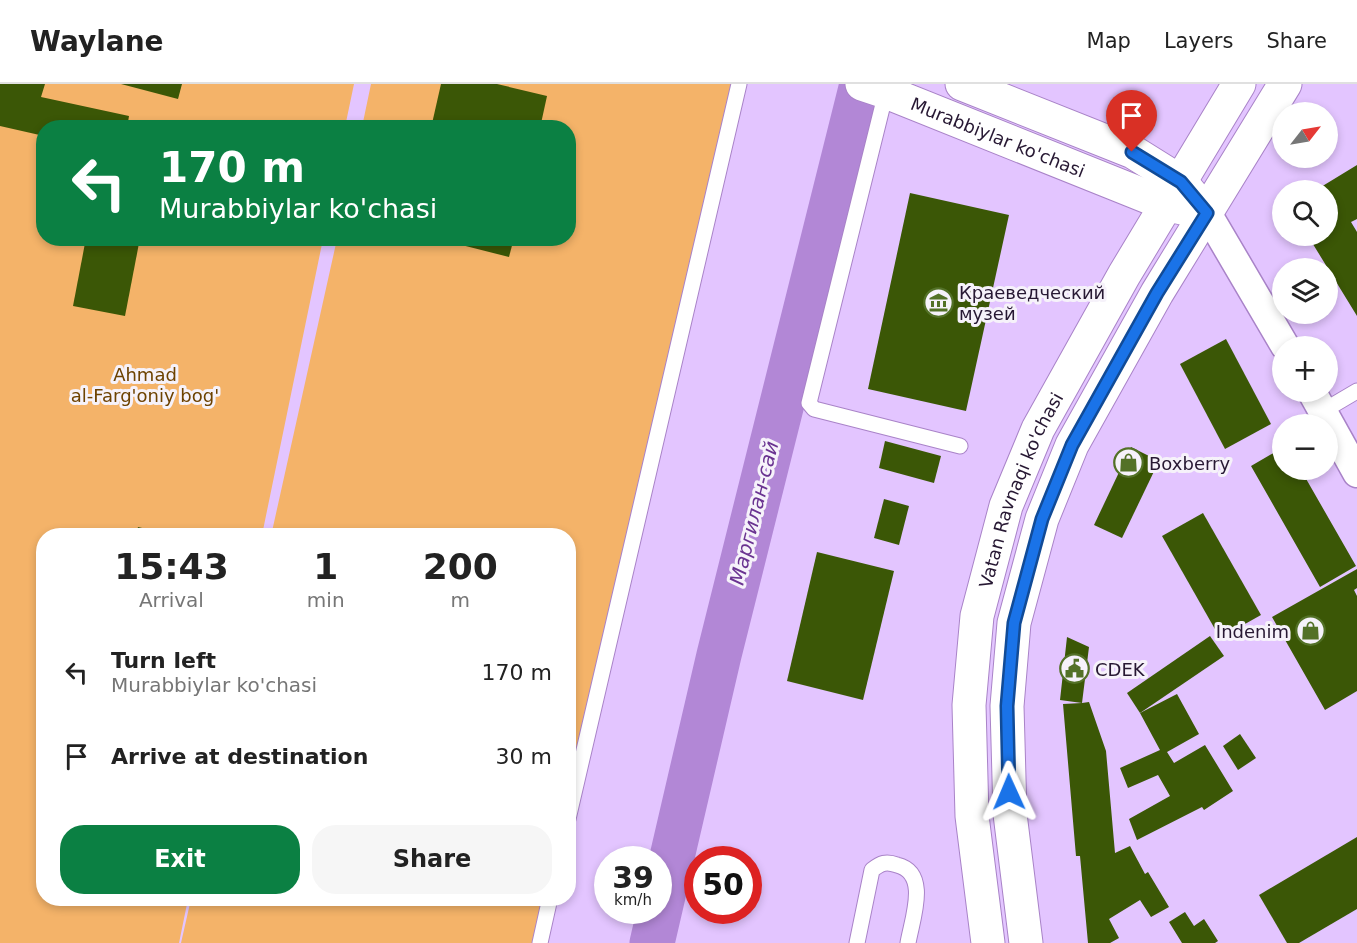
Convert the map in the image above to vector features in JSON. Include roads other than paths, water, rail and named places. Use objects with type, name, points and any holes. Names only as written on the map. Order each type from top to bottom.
[{"type":"main road","name":"Murabbiylar ko'chasi","points":[[962,84],[1132,152],[1174,194]]},
{"type":"main road","name":"Vatan Ravnaqi ko'chasi","points":[[988,943],[972,816],[969,705],[977,616],[1006,507],[1038,429],[1124,275],[1239,84]]},
{"type":"main road","name":"Vatan Ravnaqi ko'chasi","points":[[1026,943],[1010,814],[1007,706],[1014,623],[1042,519],[1072,445],[1157,293],[1285,84]]},
{"type":"main road","name":"Murabbiylar ko'chasi","points":[[874,88],[1174,194],[1207,213]]},
{"type":"street","points":[[1207,213],[1279,336]]},
{"type":"street","points":[[1319,402],[1357,473]]},
{"type":"lane","points":[[576,785],[739,84]]},
{"type":"lane","points":[[874,88],[809,403],[814,409],[960,446]]},
{"type":"lane","points":[[1338,396],[1357,391]]},
{"type":"lane","points":[[857,943],[872,870],[881,863],[890,862],[904,866],[913,874],[918,886],[908,943]]},
{"type":"lane","points":[[540,943],[548,906]]},
{"type":"waterway","name":"Маргилан-сай","points":[[652,943],[719,655],[862,84]]},
{"type":"place","name":"Краеведческий музей","points":[[938,302]]},
{"type":"place","name":"Boxberry","points":[[1128,463]]},
{"type":"place","name":"Indenim","points":[[1310,631]]},
{"type":"place","name":"CDEK","points":[[1074,669]]},
{"type":"park label","name":"Ahmad al-Farg'oniy bog'","points":[[145,384]]}]
